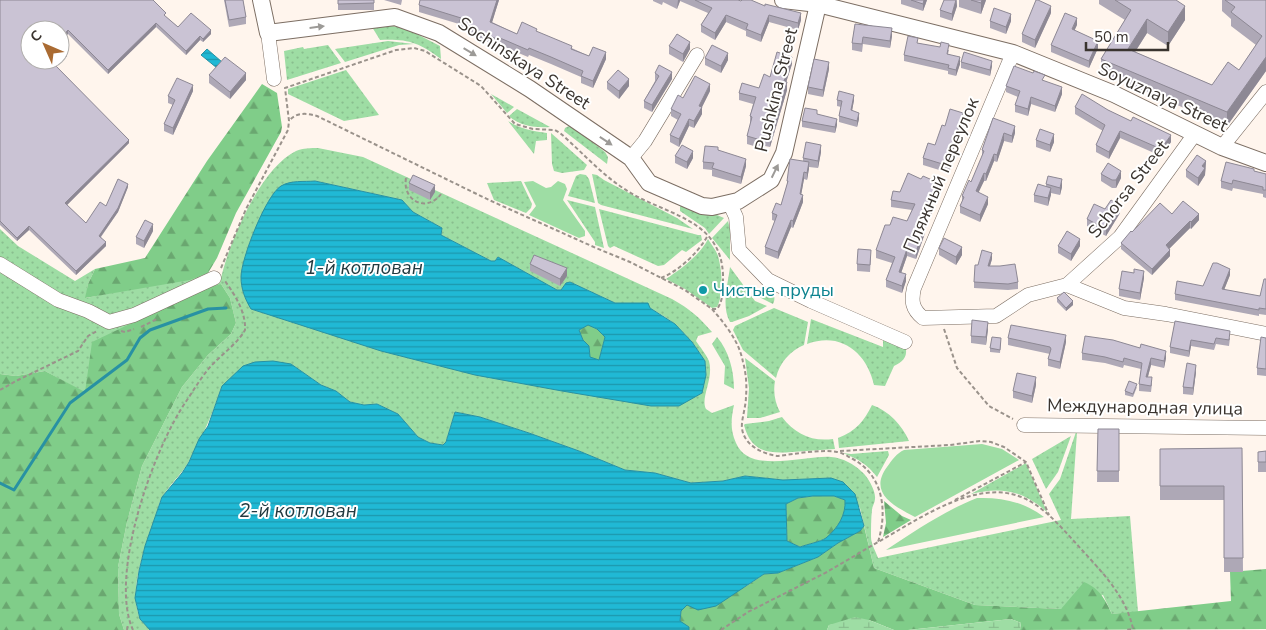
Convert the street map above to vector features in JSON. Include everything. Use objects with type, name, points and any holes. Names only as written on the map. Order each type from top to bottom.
[{"type":"street","points":[[261,0],[268,33],[274,79]]},
{"type":"street","name":"Soyuznaya Street","points":[[784,0],[818,2],[1013,53],[1114,94],[1194,135],[1266,163]]},
{"type":"street","name":"Pushkina Street","points":[[734,203],[771,180],[784,153],[818,2]]},
{"type":"street","name":"Sochinskaya Street","points":[[268,33],[395,17],[439,33],[530,89],[632,158],[649,182],[707,207],[734,203]]},
{"type":"street","name":"Пляжный переулок","points":[[940,318],[923,318],[916,312],[912,304],[914,288],[1013,53]]},
{"type":"street","points":[[632,158],[645,141],[697,56]]},
{"type":"street","points":[[1222,147],[1266,92]]},
{"type":"street","name":"Schorsa Street","points":[[1068,285],[1120,237],[1194,135]]},
{"type":"street","points":[[734,203],[739,250],[768,280],[905,342]]},
{"type":"street","points":[[0,264],[58,300],[88,311],[109,322],[134,315],[218,276]]},
{"type":"street","points":[[940,318],[996,316],[1028,294],[1068,285],[1124,308],[1166,314],[1266,334]]},
{"type":"street","name":"Международная улица","points":[[1024,425],[1266,428]]},
{"type":"path","points":[[133,630],[128,614],[125,584],[126,564],[134,526],[156,462],[168,433],[185,402],[210,368],[245,330],[245,321],[239,303],[218,276],[246,209],[288,130],[286,87],[396,50],[420,48],[481,86],[515,124],[533,129],[555,130],[624,189],[696,224],[708,235],[720,257],[723,276],[721,302],[717,309],[712,309]]},
{"type":"path","points":[[289,121],[298,115],[317,116],[489,200],[630,262],[685,290],[712,309],[730,330],[743,358],[746,396],[742,428],[748,442],[757,449],[770,455],[856,452],[980,441],[991,442],[1004,447],[1026,462],[1050,516]]},
{"type":"path","points":[[406,178],[406,192],[414,200],[428,203],[437,199],[441,194]]},
{"type":"path","points":[[662,278],[684,263],[708,235]]},
{"type":"path","points":[[940,318],[957,368],[989,406],[1024,425]]},
{"type":"path","points":[[0,390],[78,351],[88,336],[109,322]]},
{"type":"path","points":[[838,452],[858,461],[874,476],[879,486],[883,511],[878,542]]},
{"type":"path","points":[[721,630],[748,612],[827,572],[950,502],[1026,462]]},
{"type":"path","points":[[950,502],[981,493],[1009,494],[1032,502],[1050,516],[1094,563],[1124,602],[1131,615],[1133,629],[1125,630]]},
{"type":"path","points":[[128,624],[128,630]]},
{"type":"green space","points":[[387,25],[407,29],[440,46],[441,59],[419,45],[406,41],[380,40],[372,27]]},
{"type":"green space","points":[[388,41],[414,44],[399,45],[345,62],[335,49]]},
{"type":"green space","points":[[328,45],[341,63],[287,80],[284,51]]},
{"type":"green space","points":[[346,70],[379,115],[344,121],[288,94],[288,89]]},
{"type":"green space","points":[[262,84],[277,93],[282,127],[281,132],[236,213],[217,258],[208,273],[190,280],[85,298],[88,284],[95,269],[145,258],[207,161]]},
{"type":"green space","points":[[491,94],[514,107],[507,113]]},
{"type":"green space","points":[[517,109],[550,127],[534,127],[518,122],[509,116]]},
{"type":"green space","points":[[508,121],[522,128],[547,133],[547,140],[536,141],[534,154]]},
{"type":"green space","points":[[569,126],[572,126],[605,152],[608,157],[607,164],[564,131]]},
{"type":"green space","points":[[551,133],[587,165],[584,170],[562,173],[554,171]]},
{"type":"green space","points":[[318,148],[363,157],[672,299],[689,310],[712,332],[698,336],[696,341],[709,361],[710,375],[705,399],[706,409],[712,413],[734,405],[732,424],[734,438],[743,453],[753,458],[765,461],[779,461],[831,457],[844,460],[859,469],[869,481],[874,492],[871,537],[878,558],[1061,520],[1049,494],[1060,479],[1077,432],[1071,519],[1130,516],[1138,612],[1112,614],[1103,595],[1061,609],[975,605],[874,568],[860,508],[831,478],[783,480],[745,476],[723,481],[691,483],[655,473],[625,470],[529,433],[480,417],[455,412],[446,442],[443,445],[430,443],[418,437],[398,414],[377,404],[364,405],[350,402],[336,391],[321,385],[291,364],[222,386],[207,425],[193,454],[161,499],[142,557],[137,583],[137,607],[140,618],[150,630],[124,630],[119,614],[118,567],[127,522],[142,466],[182,387],[208,355],[231,334],[236,323],[230,298],[221,284],[85,393],[45,371],[16,376],[0,374],[0,229],[18,246],[75,281],[95,269],[88,284],[86,298],[208,273],[220,283],[238,229],[258,190],[283,160],[296,151]],"holes":[[[315,181],[402,200],[413,212],[442,228],[441,235],[491,261],[495,261],[498,257],[557,290],[561,290],[570,282],[615,303],[650,308],[675,324],[692,342],[705,361],[706,375],[242,287],[242,268]]]},
{"type":"green space","points":[[580,174],[586,175],[589,179],[595,203],[568,196],[576,176]]},
{"type":"green space","points":[[592,174],[677,218],[693,229],[601,205],[598,203]]},
{"type":"green space","points":[[521,181],[532,204],[526,213],[494,200],[487,183]]},
{"type":"green space","points":[[533,181],[546,188],[551,187],[558,181],[565,184],[567,189],[563,200],[585,231],[585,236],[579,238],[529,215],[536,206],[524,182]]},
{"type":"green space","points":[[567,200],[595,207],[604,248],[595,245],[595,242]]},
{"type":"green space","points":[[682,203],[689,203],[724,218],[709,234],[705,228],[680,211]]},
{"type":"green space","points":[[599,209],[701,235],[702,240],[686,252],[682,250],[664,265],[658,266],[614,246],[610,248]]},
{"type":"green space","points":[[728,221],[730,229],[730,260],[712,238]]},
{"type":"green space","points":[[708,239],[715,249],[721,268],[721,296],[717,307],[712,308],[685,289],[666,279],[695,256]]},
{"type":"green space","points":[[730,267],[755,301],[767,306],[749,316],[732,322],[730,322],[727,316],[726,309]]},
{"type":"green space","points":[[221,284],[230,298],[236,323],[231,334],[208,355],[182,387],[142,466],[127,522],[118,567],[119,614],[124,630],[0,630],[0,374],[16,376],[45,371],[85,392],[92,342],[203,289]]},
{"type":"green space","points":[[764,285],[773,293],[773,304],[759,297],[762,294]]},
{"type":"green space","points":[[774,308],[808,322],[804,345],[786,358],[776,378],[743,350],[733,330],[735,326]]},
{"type":"green space","points":[[811,319],[883,347],[883,339],[906,349],[905,357],[894,366],[885,386],[874,385],[865,363],[851,348],[831,340],[807,344]]},
{"type":"green space","points":[[588,324],[605,337],[599,361],[590,357],[589,346],[583,340],[579,330]]},
{"type":"green space","points":[[717,337],[725,348],[730,362],[734,389],[724,384],[725,366],[712,344]]},
{"type":"green space","points":[[745,358],[775,381],[775,397],[780,412],[760,418],[747,418],[749,388]]},
{"type":"green space","points":[[872,405],[894,419],[903,429],[909,441],[839,448],[838,438],[859,425]]},
{"type":"green space","points":[[782,417],[792,428],[804,436],[825,440],[833,439],[835,449],[783,453],[762,449],[751,441],[745,424],[769,421]]},
{"type":"green space","points":[[1071,436],[1058,472],[1046,489],[1032,459]]},
{"type":"green space","points":[[982,444],[1002,449],[1019,460],[915,517],[892,503],[882,491],[880,484],[882,476],[893,459],[904,450]]},
{"type":"green space","points":[[888,451],[889,455],[877,477],[862,462],[843,453],[851,454]]},
{"type":"green space","points":[[1026,463],[1047,512],[1029,499],[1012,492],[993,490],[971,494]]},
{"type":"green space","points":[[834,496],[845,500],[843,516],[835,530],[826,538],[800,547],[787,541],[786,504],[798,498]]},
{"type":"green space","points":[[977,498],[995,498],[1021,504],[1044,517],[886,550],[941,515]]},
{"type":"green space","points":[[884,501],[902,516],[911,520],[883,537],[886,523]]},
{"type":"green space","points":[[864,526],[874,568],[975,605],[1061,609],[1084,582],[1101,595],[1112,614],[1231,601],[1230,572],[1266,569],[1266,629],[1020,630],[1021,623],[1011,619],[908,630],[894,630],[869,620],[829,625],[827,630],[689,630],[689,627],[680,622],[681,611],[687,605],[745,587],[764,574],[778,573],[818,557],[860,531]]},
{"type":"green space","points":[[855,617],[869,620],[894,630],[827,630],[829,625]]},
{"type":"green space","points":[[1011,619],[1021,623],[1020,630],[908,630]]},
{"type":"water","points":[[207,49],[222,62],[217,68],[201,55]]},
{"type":"water","name":"1-й котлован","points":[[315,181],[402,200],[413,212],[442,228],[441,235],[491,261],[495,261],[498,257],[557,290],[561,290],[566,283],[570,282],[615,303],[648,303],[650,308],[675,324],[692,342],[705,361],[706,375],[702,393],[679,406],[651,406],[475,375],[381,351],[251,309],[242,286],[242,268],[255,228],[268,201],[285,184]],"holes":[[[588,325],[597,329],[605,337],[599,360],[590,357],[589,346],[583,340],[579,330]]]},
{"type":"water","name":"2-й котлован","points":[[273,361],[291,364],[321,385],[336,391],[350,402],[364,405],[377,404],[398,414],[418,437],[430,443],[443,445],[446,442],[455,412],[480,417],[529,433],[625,470],[655,473],[691,483],[723,481],[745,476],[783,480],[831,478],[843,482],[855,494],[864,526],[860,531],[818,557],[778,573],[764,574],[716,606],[698,610],[687,605],[681,611],[680,621],[689,627],[689,630],[150,630],[140,619],[135,598],[145,546],[162,497],[189,462],[199,439],[208,426],[222,386],[243,366],[255,362]],"holes":[[[834,496],[845,500],[845,506],[838,526],[826,538],[800,547],[787,541],[786,504],[798,498]]]},
{"type":"building","points":[[0,0],[153,0],[166,13],[164,15],[178,27],[191,13],[211,30],[203,39],[200,36],[186,51],[156,23],[108,70],[70,32],[70,20],[20,20],[20,70],[60,70],[129,140],[65,203],[86,223],[100,202],[106,206],[118,179],[128,184],[118,208],[99,236],[106,242],[76,271],[29,226],[17,238],[0,221]]},
{"type":"building","points":[[225,0],[243,0],[246,17],[229,20]]},
{"type":"building","points":[[338,0],[374,0],[374,3],[338,4]]},
{"type":"building","points":[[420,0],[497,0],[490,22],[517,34],[522,22],[537,29],[536,31],[572,46],[571,49],[589,56],[593,47],[606,52],[593,81],[581,76],[583,71],[551,57],[500,38],[499,40],[459,22],[461,18],[419,5]]},
{"type":"building","points":[[695,0],[751,0],[765,6],[765,4],[801,13],[798,23],[769,15],[761,35],[746,29],[748,24],[726,15],[715,33],[701,25],[712,8]]},
{"type":"building","points":[[911,0],[924,0],[923,4]]},
{"type":"building","points":[[944,0],[956,0],[952,14],[940,10]]},
{"type":"building","points":[[971,0],[982,0],[981,3]]},
{"type":"building","points":[[1036,0],[1051,6],[1035,40],[1022,34]]},
{"type":"building","points":[[1115,0],[1176,0],[1185,6],[1168,32],[1147,19],[1128,49],[1212,85],[1228,62],[1239,70],[1262,36],[1231,12],[1235,7],[1225,0],[1266,0],[1266,57],[1227,112],[1101,59],[1131,10]]},
{"type":"building","points":[[994,8],[1011,14],[1006,27],[990,21]]},
{"type":"building","points":[[1065,13],[1077,18],[1072,29],[1098,41],[1089,61],[1051,45]]},
{"type":"building","points":[[855,24],[892,28],[890,41],[863,37],[862,44],[852,43]]},
{"type":"building","points":[[677,34],[690,42],[683,54],[669,46]]},
{"type":"building","points":[[908,36],[918,38],[917,43],[940,47],[941,42],[949,44],[947,54],[960,57],[956,70],[948,68],[949,65],[904,55]]},
{"type":"building","points":[[712,45],[728,53],[721,66],[705,58]]},
{"type":"building","points":[[777,52],[792,57],[784,81],[787,82],[770,140],[765,138],[764,141],[747,136],[752,117],[750,116],[756,97],[739,93],[742,83],[759,88],[764,74],[770,77]]},
{"type":"building","points":[[964,52],[992,61],[990,70],[961,62]]},
{"type":"building","points":[[225,57],[246,73],[230,92],[209,75]]},
{"type":"building","points":[[814,59],[829,62],[823,90],[808,87]]},
{"type":"building","points":[[659,65],[672,72],[652,105],[644,101],[659,76],[655,73]]},
{"type":"building","points":[[1014,66],[1045,75],[1042,80],[1062,87],[1055,106],[1031,97],[1028,109],[1015,105],[1020,91],[1006,86]]},
{"type":"building","points":[[618,70],[629,79],[619,91],[607,82]]},
{"type":"building","points":[[695,76],[710,84],[699,106],[702,107],[694,121],[689,119],[679,139],[670,135],[681,114],[671,109],[678,95],[683,98]]},
{"type":"building","points":[[177,78],[193,85],[173,128],[164,124],[175,100],[168,96]]},
{"type":"building","points":[[839,91],[854,95],[851,110],[859,113],[857,121],[839,116],[842,101],[837,100]]},
{"type":"building","points":[[1082,94],[1131,121],[1133,117],[1171,135],[1161,149],[1120,131],[1109,152],[1096,145],[1105,125],[1075,107]]},
{"type":"building","points":[[805,108],[817,110],[817,114],[837,119],[835,127],[802,121]]},
{"type":"building","points":[[950,109],[963,113],[951,150],[953,151],[949,166],[923,158],[928,143],[935,145],[942,125],[945,126]]},
{"type":"building","points":[[993,118],[1015,126],[1012,136],[1004,133],[997,155],[994,154],[986,174],[984,173],[976,191],[988,197],[980,215],[960,206],[964,197],[962,196],[969,180],[971,182],[984,151],[982,150]]},
{"type":"building","points":[[1040,129],[1054,134],[1050,145],[1036,140]]},
{"type":"building","points":[[806,142],[821,145],[818,161],[803,158]]},
{"type":"building","points":[[682,145],[693,151],[687,162],[675,156]]},
{"type":"building","points":[[705,146],[718,147],[718,150],[746,159],[741,177],[712,168],[714,163],[703,162]]},
{"type":"building","points":[[1197,155],[1206,161],[1202,166],[1205,168],[1198,178],[1186,170]]},
{"type":"building","points":[[790,159],[809,162],[807,173],[804,172],[800,194],[803,195],[778,252],[765,247],[777,215],[772,213],[776,203],[781,205],[788,181]]},
{"type":"building","points":[[1226,162],[1266,174],[1266,190],[1263,190],[1263,187],[1233,180],[1232,184],[1221,181]]},
{"type":"building","points":[[1108,163],[1121,171],[1116,180],[1101,174]]},
{"type":"building","points":[[908,173],[921,179],[923,176],[939,183],[930,201],[933,203],[923,225],[925,226],[916,252],[907,249],[899,272],[906,274],[902,286],[886,280],[895,257],[876,250],[885,225],[890,225],[893,217],[907,221],[915,204],[891,200],[893,191],[900,192]]},
{"type":"building","points":[[413,175],[435,185],[430,193],[409,183]]},
{"type":"building","points":[[1048,176],[1062,179],[1060,188],[1046,184]]},
{"type":"building","points":[[1038,184],[1051,188],[1048,198],[1034,195]]},
{"type":"building","points":[[1111,200],[1120,206],[1106,229],[1087,219],[1094,204],[1105,209]]},
{"type":"building","points":[[1183,201],[1199,214],[1166,245],[1170,250],[1152,269],[1121,243],[1160,203],[1172,214]]},
{"type":"building","points":[[145,220],[153,224],[144,241],[136,237]]},
{"type":"building","points":[[1067,231],[1080,239],[1071,254],[1058,246]]},
{"type":"building","points":[[944,238],[962,247],[956,257],[939,248]]},
{"type":"building","points":[[858,249],[871,250],[870,265],[857,264]]},
{"type":"building","points":[[982,250],[992,253],[988,266],[1015,264],[1018,282],[1008,284],[974,282],[975,265],[978,265]]},
{"type":"building","points":[[534,255],[567,268],[560,279],[530,264]]},
{"type":"building","points":[[1213,263],[1230,269],[1222,289],[1260,296],[1264,279],[1266,279],[1266,309],[1259,308],[1259,310],[1175,294],[1177,281],[1203,286]]},
{"type":"building","points":[[1134,269],[1144,271],[1140,293],[1119,289],[1122,271],[1134,273]]},
{"type":"building","points":[[1064,292],[1073,301],[1066,308],[1057,298]]},
{"type":"building","points":[[972,320],[988,322],[986,337],[971,336]]},
{"type":"building","points":[[1175,321],[1230,331],[1229,340],[1216,338],[1214,344],[1191,340],[1189,351],[1170,347]]},
{"type":"building","points":[[1011,325],[1066,335],[1060,362],[1048,359],[1050,347],[1008,338]]},
{"type":"building","points":[[1085,336],[1113,340],[1140,348],[1141,344],[1166,351],[1164,361],[1151,358],[1146,377],[1152,377],[1151,386],[1139,384],[1142,363],[1124,358],[1123,362],[1082,353]]},
{"type":"building","points":[[992,337],[1001,338],[1000,350],[990,348]]},
{"type":"building","points":[[1261,337],[1266,338],[1266,369],[1257,368]]},
{"type":"building","points":[[1187,363],[1196,365],[1193,388],[1183,387]]},
{"type":"building","points":[[1017,373],[1036,377],[1032,396],[1013,391]]},
{"type":"building","points":[[1129,381],[1137,384],[1133,394],[1125,391]]},
{"type":"building","points":[[1098,429],[1119,429],[1119,471],[1097,471]]},
{"type":"building","points":[[1242,448],[1243,558],[1224,558],[1224,486],[1160,486],[1160,449]]},
{"type":"building","points":[[1266,451],[1266,462],[1258,462],[1258,452]]},
{"type":"waterway","points":[[0,483],[14,490],[70,403],[127,360],[140,338],[150,330],[208,309],[226,308]]},
{"type":"place","name":"Чистые пруды","points":[[703,290]]}]
